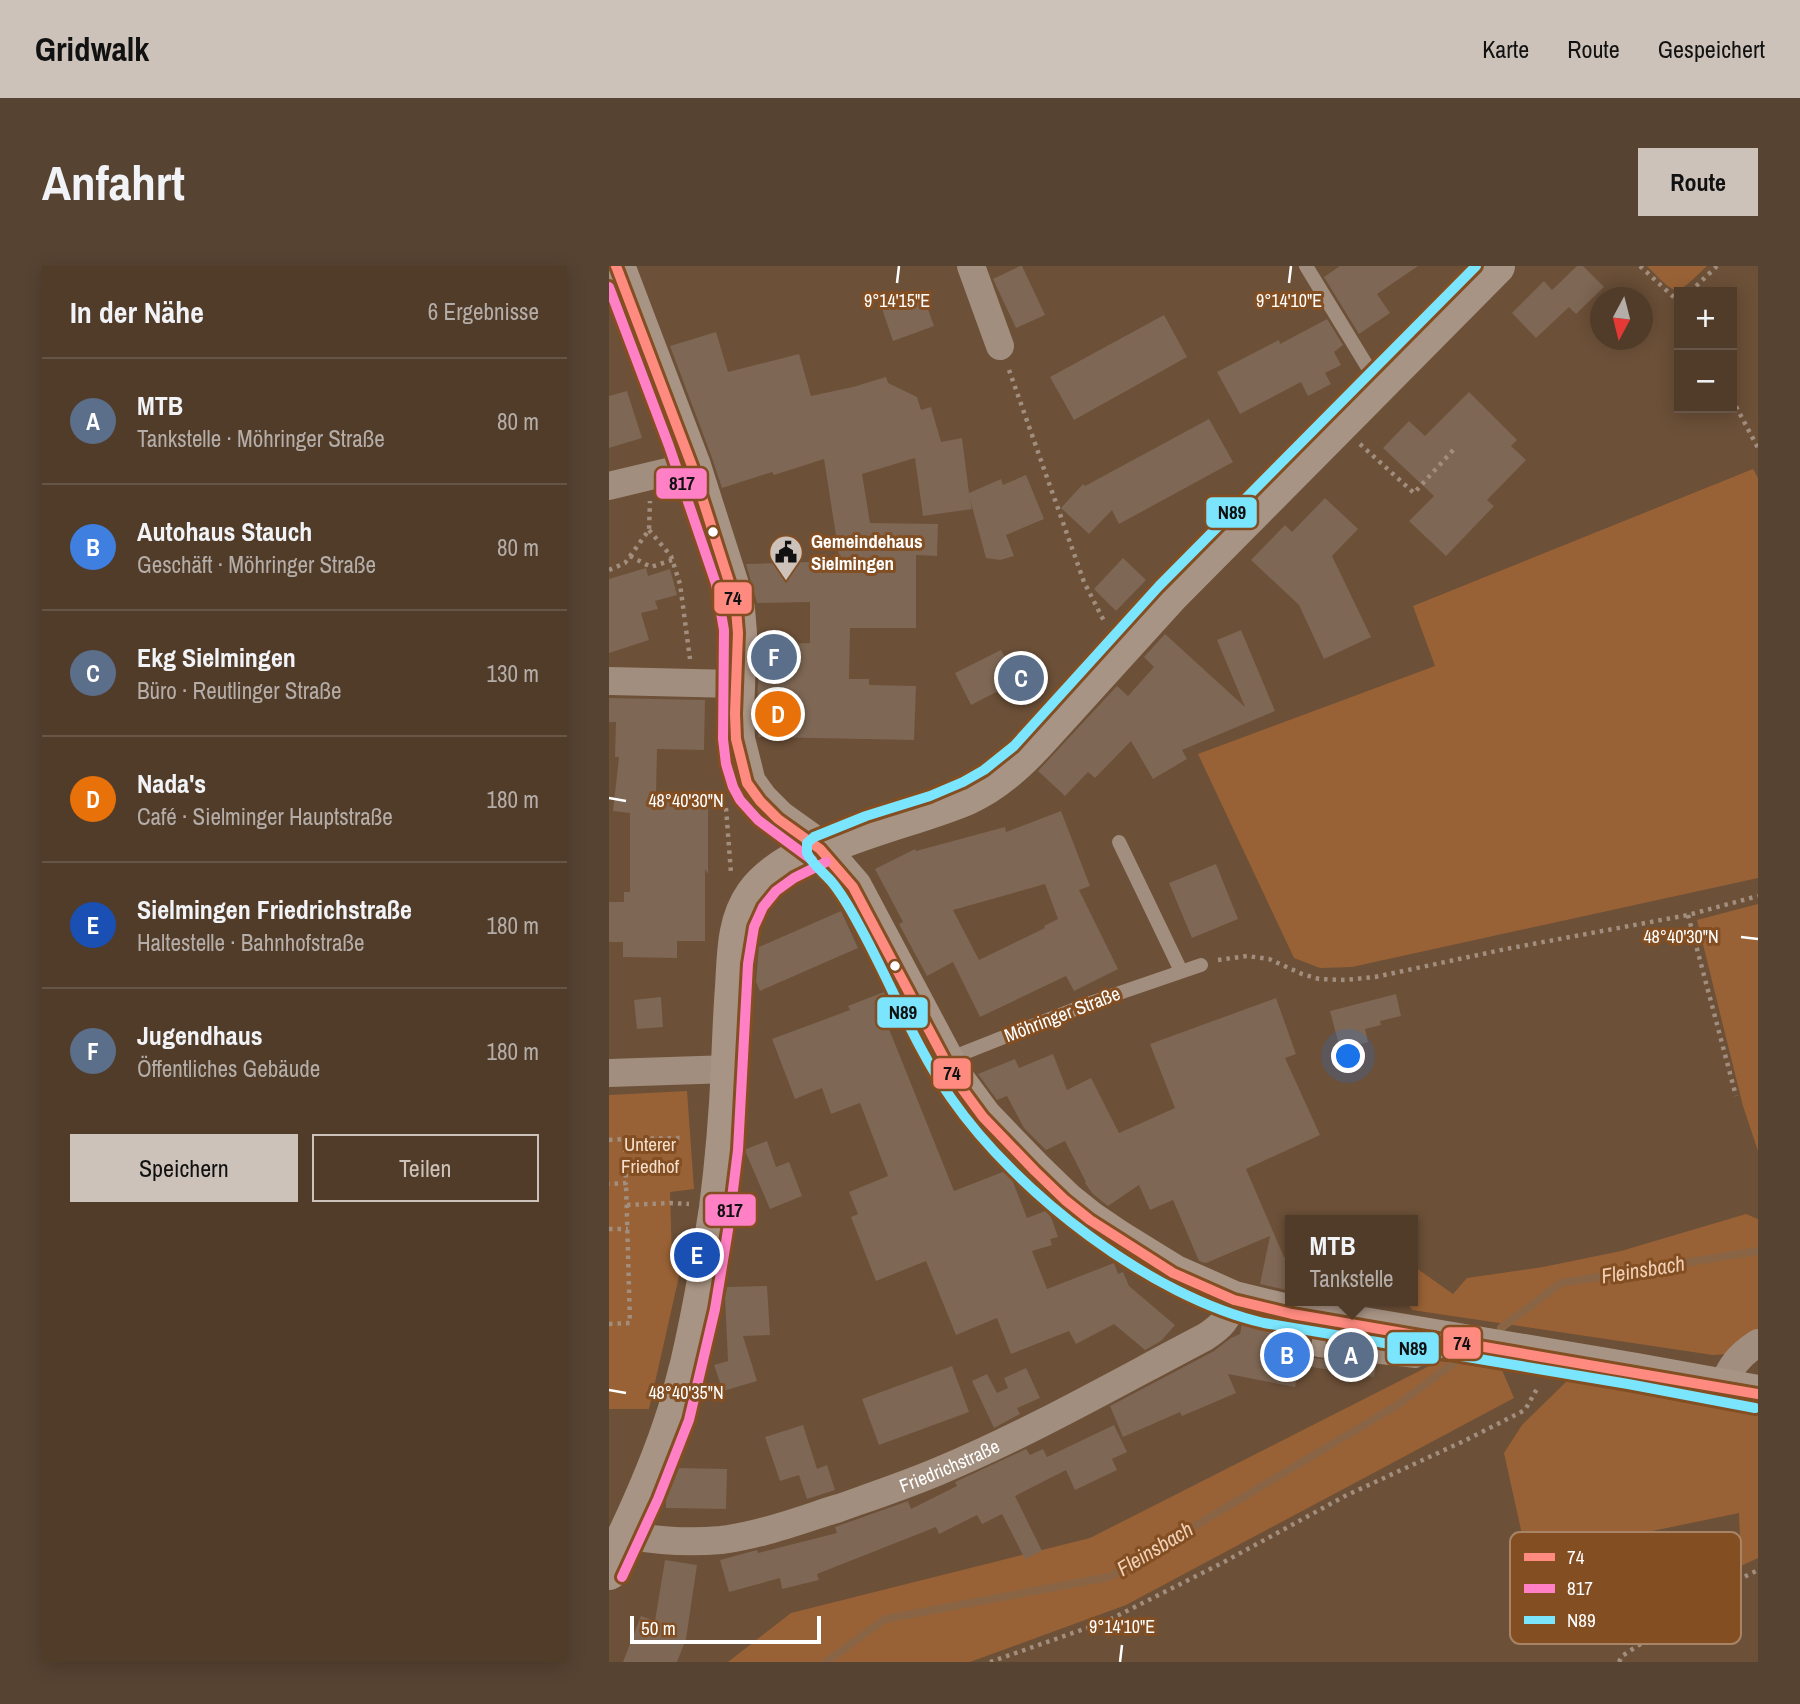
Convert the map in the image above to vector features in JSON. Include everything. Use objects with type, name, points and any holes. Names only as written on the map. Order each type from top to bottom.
[{"type":"main road","points":[[616,266],[692,466],[736,609],[736,739],[747,783],[778,819],[820,849],[853,887],[944,1060],[965,1094],[983,1117],[1035,1171],[1073,1206],[1145,1256],[1174,1273],[1234,1300],[1281,1311],[1740,1391]]},
{"type":"main road","points":[[615,1553],[676,1415],[705,1289],[718,1205],[737,944],[744,912],[754,894],[783,868],[820,849],[969,795],[992,782],[1024,755],[1169,596],[1496,266]]},
{"type":"street","points":[[971,266],[1000,346]]},
{"type":"street","points":[[609,486],[692,466]]},
{"type":"street","points":[[609,681],[736,684]]},
{"type":"street","points":[[609,1073],[730,1069]]},
{"type":"street","name":"Friedrichstraße","points":[[615,1553],[652,1539],[720,1540],[753,1534],[939,1472],[1045,1421],[1205,1337],[1220,1327],[1234,1300]]},
{"type":"street","points":[[1740,1391],[1730,1368],[1742,1354],[1758,1343]]},
{"type":"lane","points":[[1306,266],[1378,385]]},
{"type":"lane","points":[[1119,842],[1181,971]]},
{"type":"lane","name":"Möhringer Straße","points":[[944,1060],[1093,1002],[1201,965]]},
{"type":"path","points":[[1640,266],[1674,297]]},
{"type":"path","points":[[1695,287],[1717,266]]},
{"type":"path","points":[[1000,346],[1084,582],[1102,618],[1121,647]]},
{"type":"path","points":[[1737,408],[1758,448]]},
{"type":"path","points":[[1339,425],[1414,493],[1455,448]]},
{"type":"path","points":[[609,570],[625,563],[649,530],[671,556],[680,584],[687,639]]},
{"type":"path","points":[[630,556],[651,567],[672,560]]},
{"type":"path","points":[[725,796],[732,884]]},
{"type":"path","points":[[1201,965],[1247,956],[1269,959],[1319,979],[1365,978],[1688,915],[1758,897]]},
{"type":"path","points":[[1688,915],[1736,1096]]},
{"type":"path","points":[[609,1140],[680,1138]]},
{"type":"path","points":[[609,1324],[630,1323],[625,1139]]},
{"type":"path","points":[[609,1184],[626,1183]]},
{"type":"path","points":[[627,1205],[718,1205]]},
{"type":"path","points":[[609,1229],[628,1229]]},
{"type":"path","points":[[990,1662],[1107,1621],[1222,1563],[1345,1496],[1525,1410],[1553,1358]]},
{"type":"path","points":[[1741,1579],[1758,1570]]},
{"type":"path","points":[[1619,1662],[1622,1656],[1641,1644]]},
{"type":"green space","points":[[1647,266],[1707,266],[1684,287],[1674,289]]},
{"type":"green space","points":[[1753,469],[1758,478],[1758,878],[1352,967],[1320,968],[1294,958],[1198,754],[1435,666],[1413,606]]},
{"type":"green space","points":[[1758,904],[1758,1151],[1743,1106],[1697,920]]},
{"type":"green space","name":"Unterer Friedhof","points":[[687,1091],[694,1189],[670,1192],[672,1261],[682,1263],[649,1409],[609,1409],[609,1095]]},
{"type":"green space","points":[[1746,1214],[1758,1219],[1758,1335],[1728,1354],[1713,1355],[1412,1310],[1409,1306],[1418,1306],[1418,1269],[1453,1294],[1467,1278],[1543,1267],[1621,1251]]},
{"type":"green space","points":[[1439,1361],[1502,1370],[1514,1398],[1126,1605],[970,1662],[728,1662],[791,1613],[1090,1538]]},
{"type":"green space","points":[[1569,1379],[1758,1412],[1758,1558],[1741,1566],[1739,1513],[1647,1532],[1521,1532],[1504,1453],[1522,1425]]},
{"type":"building","points":[[1020,266],[1045,315],[1016,328],[993,279]]},
{"type":"building","points":[[1340,266],[1418,266],[1377,294],[1390,313],[1359,334],[1324,277]]},
{"type":"building","points":[[1577,266],[1583,266],[1604,287],[1590,287],[1590,300],[1576,314],[1569,307],[1536,338],[1512,313],[1544,281],[1552,290]]},
{"type":"building","points":[[923,295],[934,326],[893,341],[882,309]]},
{"type":"building","points":[[1164,315],[1187,357],[1074,420],[1050,377]]},
{"type":"building","points":[[1327,319],[1343,345],[1334,352],[1341,365],[1325,373],[1331,384],[1308,396],[1301,382],[1240,414],[1217,372],[1279,340],[1280,344]]},
{"type":"building","points":[[716,332],[728,372],[799,354],[811,396],[886,377],[888,383],[917,397],[921,410],[931,407],[941,442],[962,438],[969,493],[1001,479],[1003,485],[1026,475],[1044,519],[1006,535],[1014,556],[1000,560],[986,558],[970,499],[972,509],[923,516],[915,458],[862,474],[870,523],[938,524],[937,556],[916,555],[916,628],[850,628],[849,679],[869,679],[869,685],[916,686],[914,740],[758,737],[759,645],[810,643],[810,602],[757,603],[746,564],[840,561],[824,459],[722,488],[670,346]]},
{"type":"building","points":[[627,391],[642,438],[609,448],[609,396]]},
{"type":"building","points":[[1469,392],[1517,440],[1511,446],[1526,460],[1487,500],[1494,506],[1446,556],[1409,521],[1434,496],[1383,448],[1409,421],[1425,436]]},
{"type":"building","points":[[1209,419],[1233,462],[1119,524],[1112,510],[1089,534],[1061,508],[1083,484],[1085,486]]},
{"type":"building","points":[[1325,498],[1358,529],[1332,556],[1371,637],[1324,659],[1299,605],[1251,560],[1285,525],[1292,532]]},
{"type":"building","points":[[1123,558],[1146,580],[1116,611],[1094,589]]},
{"type":"building","points":[[646,568],[648,576],[670,569],[677,595],[655,601],[658,609],[641,613],[649,640],[609,653],[609,579]]},
{"type":"building","points":[[1241,630],[1275,711],[1182,750],[1187,759],[1153,779],[1131,741],[1095,778],[1088,772],[1065,796],[1038,771],[1117,686],[1128,696],[1154,667],[1144,657],[1165,634],[1245,707],[1217,640]]},
{"type":"building","points":[[1001,650],[1010,667],[1023,661],[1034,681],[1011,692],[1008,686],[971,705],[955,673]]},
{"type":"building","points":[[609,698],[705,700],[704,750],[657,749],[656,796],[708,795],[705,941],[677,941],[677,958],[623,957],[623,942],[609,942],[609,902],[624,902],[624,892],[630,892],[630,813],[613,811],[619,757],[615,757],[616,722],[609,722]]},
{"type":"building","points":[[1061,811],[1090,886],[1079,890],[1118,969],[1074,991],[1066,976],[980,1017],[953,962],[927,976],[899,924],[903,922],[875,869],[915,849],[916,851],[1005,827],[1006,832]],"holes":[[[1045,884],[1058,919],[979,960],[953,910]]]},
{"type":"building","points":[[1216,864],[1238,919],[1192,938],[1169,883]]},
{"type":"building","points":[[841,911],[858,948],[760,991],[756,982],[759,947]]},
{"type":"building","points":[[884,992],[895,1021],[887,1024],[954,1191],[1005,1171],[1011,1177],[1027,1218],[1045,1211],[1051,1217],[1058,1237],[1050,1239],[1052,1245],[1032,1251],[1047,1289],[1114,1263],[1118,1274],[1123,1272],[1129,1286],[1175,1325],[1161,1341],[1145,1350],[1114,1324],[1076,1344],[1069,1331],[1011,1354],[997,1318],[956,1335],[926,1261],[876,1281],[851,1217],[858,1214],[849,1192],[888,1176],[860,1103],[831,1114],[822,1088],[795,1099],[772,1039],[850,1010],[848,1006]]},
{"type":"building","points":[[1396,994],[1401,1016],[1380,1021],[1381,1025],[1365,1029],[1368,1042],[1340,1049],[1330,1011]]},
{"type":"building","points":[[661,997],[663,1027],[637,1029],[634,1000]]},
{"type":"building","points":[[1276,998],[1296,1054],[1285,1058],[1320,1135],[1246,1169],[1285,1257],[1285,1290],[1260,1284],[1270,1236],[1206,1263],[1199,1261],[1173,1200],[1150,1210],[1139,1185],[1108,1206],[1092,1193],[1085,1183],[1065,1141],[1046,1150],[1024,1128],[1007,1096],[997,1100],[978,1074],[1015,1059],[1019,1068],[1053,1054],[1067,1090],[1091,1078],[1119,1133],[1175,1108],[1150,1044]]},
{"type":"building","points":[[767,1141],[776,1167],[789,1162],[802,1196],[770,1209],[746,1153],[746,1149]]},
{"type":"building","points":[[767,1286],[770,1335],[743,1336],[757,1381],[723,1391],[714,1365],[728,1361],[725,1298],[727,1287]]},
{"type":"building","points":[[1242,1324],[1309,1339],[1309,1353],[1313,1358],[1376,1366],[1374,1377],[1299,1365],[1295,1387],[1228,1374],[1236,1393],[1182,1416],[1180,1412],[1123,1437],[1110,1406],[1214,1351],[1240,1334]]},
{"type":"building","points":[[952,1366],[969,1412],[879,1445],[862,1399]]},
{"type":"building","points":[[1026,1368],[1040,1398],[1017,1408],[1020,1414],[994,1428],[972,1381],[987,1374],[997,1393],[1008,1388],[1004,1378]]},
{"type":"building","points":[[803,1425],[817,1469],[827,1465],[835,1490],[807,1499],[799,1475],[780,1481],[765,1437]]},
{"type":"building","points":[[1114,1425],[1127,1452],[1112,1459],[1117,1470],[1075,1490],[1066,1470],[1015,1496],[1042,1551],[1025,1559],[1002,1514],[982,1524],[977,1515],[939,1534],[936,1527],[817,1574],[819,1580],[782,1589],[780,1578],[729,1592],[720,1560],[837,1533],[835,1527],[908,1501],[911,1509],[957,1486],[955,1482],[1026,1449],[1030,1455],[1043,1449],[1047,1457]]},
{"type":"building","points":[[679,1468],[727,1469],[726,1509],[666,1508],[666,1500]]},
{"type":"building","points":[[665,1560],[697,1565],[686,1639],[677,1662],[623,1662],[641,1616],[655,1621]]},
{"type":"waterway","name":"Fleinsbach","points":[[1501,1328],[1561,1283],[1758,1251]]},
{"type":"waterway","name":"Fleinsbach","points":[[826,1662],[885,1619],[1109,1577],[1396,1406],[1455,1362]]},
{"type":"transit line","name":"74","points":[[616,266],[692,466],[730,585],[738,633],[736,739],[747,783],[778,819],[820,849],[853,887],[955,1079],[983,1117],[1035,1171],[1090,1220],[1173,1273],[1234,1300],[1292,1314],[1758,1394]]},
{"type":"transit line","name":"N89","points":[[1476,266],[1159,586],[1014,746],[984,770],[963,782],[814,837],[807,843],[807,853],[846,902],[938,1078],[979,1134],[1012,1170],[1049,1204],[1133,1265],[1177,1290],[1221,1310],[1264,1323],[1755,1408]]},
{"type":"transit line","name":"817","points":[[609,287],[669,446],[716,584],[724,630],[723,739],[726,764],[733,787],[740,800],[758,820],[812,860]]},
{"type":"transit line","name":"817","points":[[622,1577],[658,1499],[689,1420],[715,1309],[738,1150],[748,964],[754,927],[763,907],[776,891],[794,878],[826,862]]},
{"type":"place","name":"Gemeindehaus Sielmingen","points":[[786,582]]},
{"type":"place","name":"Jugendhaus","points":[[774,657]]},
{"type":"place","name":"Ekg Sielmingen","points":[[1021,678]]},
{"type":"place","name":"Nada's","points":[[778,714]]},
{"type":"place","name":"Sielmingen Friedrichstraße","points":[[697,1255]]},
{"type":"place","name":"Autohaus Stauch","points":[[1287,1355]]},
{"type":"place","name":"MTB","points":[[1351,1355]]}]
